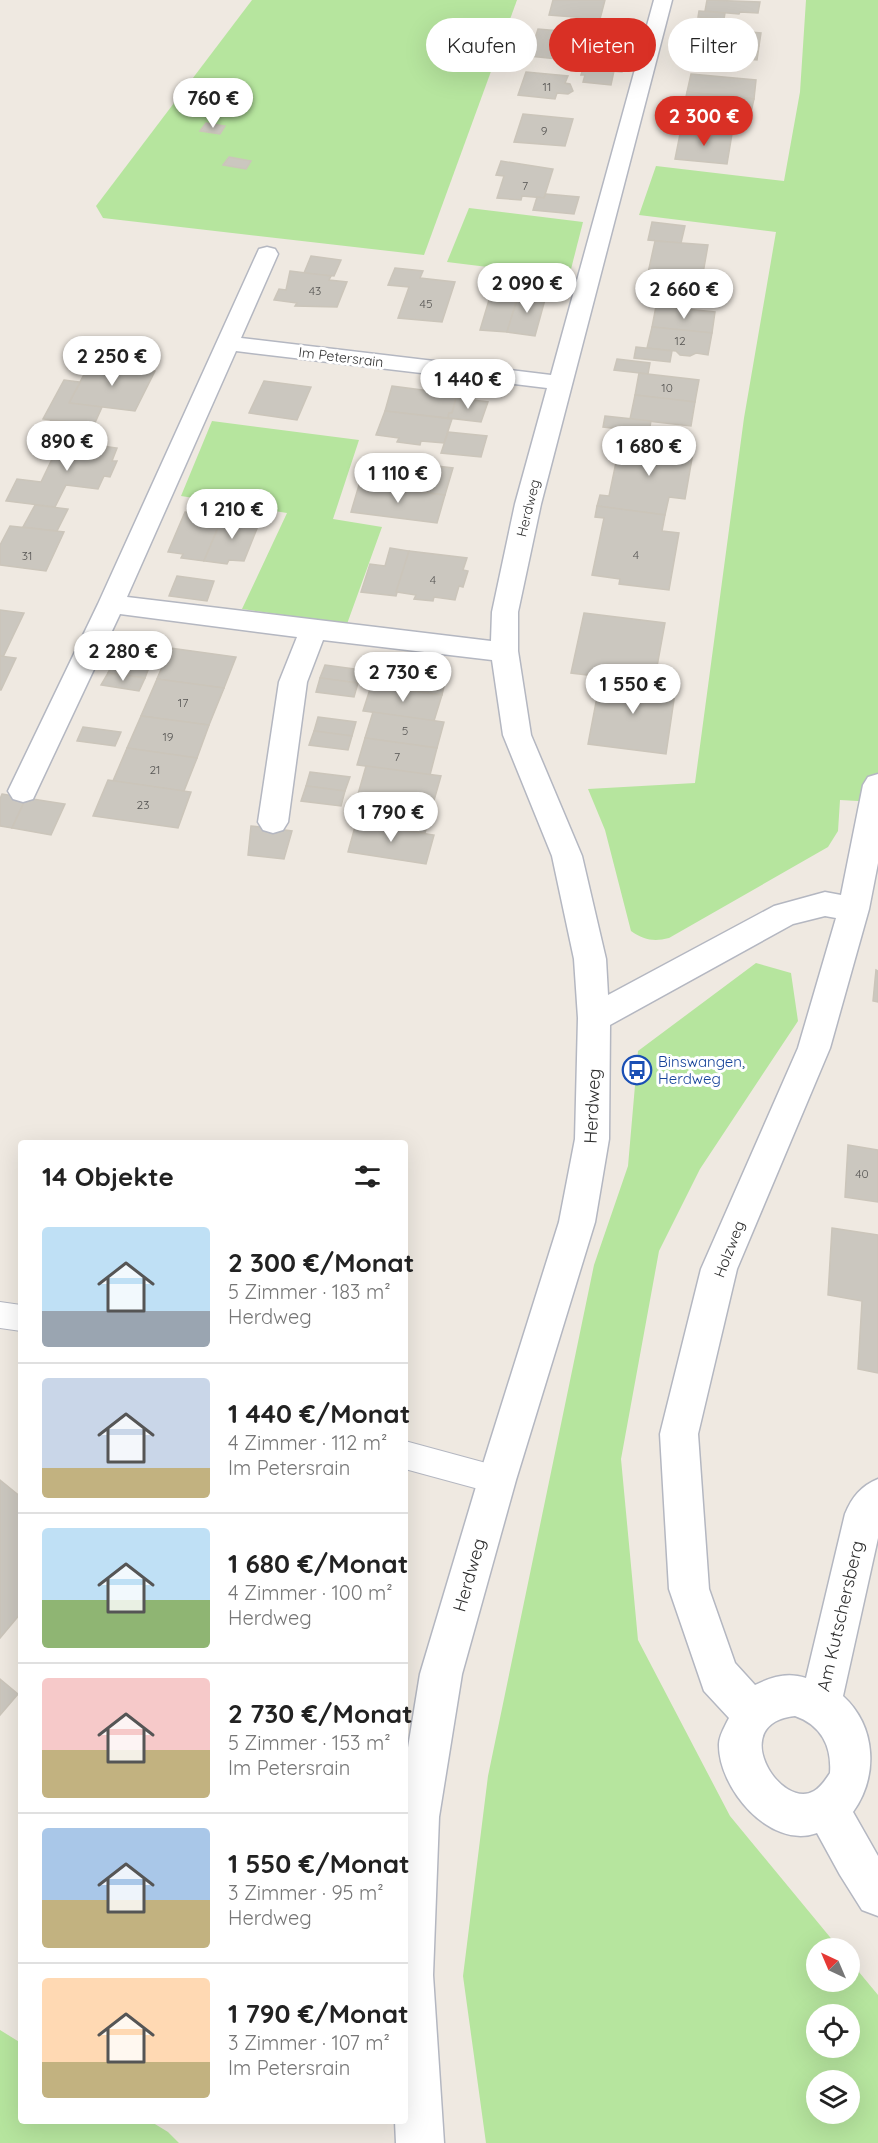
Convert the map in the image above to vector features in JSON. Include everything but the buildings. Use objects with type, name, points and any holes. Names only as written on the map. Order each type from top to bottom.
[{"type":"street","name":"Herdweg","points":[[420,2143],[410,1975],[418,1817],[441,1674],[496,1480],[577,1222],[592,1138],[594,1018],[590,959],[567,856],[517,735],[504,651],[507,601],[528,504],[663,0]]},
{"type":"street","points":[[23,791],[111,604],[267,254]]},
{"type":"street","name":"Im Petersrain","points":[[228,343],[562,383]]},
{"type":"street","points":[[111,604],[475,650],[504,651]]},
{"type":"street","points":[[273,822],[293,682],[314,629]]},
{"type":"street","name":"Holzweg","points":[[752,1713],[719,1676],[689,1589],[679,1434],[719,1269],[814,1048],[854,909],[878,785]]},
{"type":"street","points":[[594,1018],[785,914],[825,904],[854,909]]},
{"type":"street","name":"Am Kutschersberg","points":[[820,1704],[864,1514],[878,1498]]},
{"type":"street","points":[[795,1695],[820,1704],[838,1720],[848,1738],[853,1764],[845,1790],[827,1808],[804,1814],[778,1809],[755,1790],[742,1763],[740,1742],[752,1713],[772,1698],[795,1695]]},
{"type":"street","points":[[827,1808],[855,1860],[878,1894]]},
{"type":"lane","points":[[0,1315],[18,1318]]},
{"type":"lane","points":[[408,1456],[496,1480]]},
{"type":"green space","points":[[252,0],[517,0],[510,18],[426,18],[426,72],[491,72],[424,255],[103,218],[96,206]]},
{"type":"green space","points":[[806,0],[878,0],[878,780],[876,802],[840,800],[838,831],[828,847],[669,938],[649,939],[631,931],[605,830],[588,789],[695,783],[744,418],[776,232],[639,215],[656,166],[784,181],[800,92]]},
{"type":"green space","points":[[469,208],[583,222],[569,277],[447,262]]},
{"type":"green space","points":[[212,421],[359,440],[333,519],[382,527],[347,624],[242,609],[287,513],[181,496]]},
{"type":"green space","points":[[756,963],[791,973],[798,1021],[700,1169],[659,1251],[621,1459],[638,1640],[730,1816],[831,1938],[806,1938],[806,1992],[860,1992],[860,1973],[878,1995],[878,2143],[486,2143],[463,1976],[488,1776],[594,1265],[628,1166],[638,1051]]},
{"type":"green space","points":[[0,2030],[18,2041],[18,2124],[155,2124],[168,2132],[179,2143],[0,2143]]},
{"type":"place","name":"Binswangen, Herdweg","points":[[637,1070]]}]
